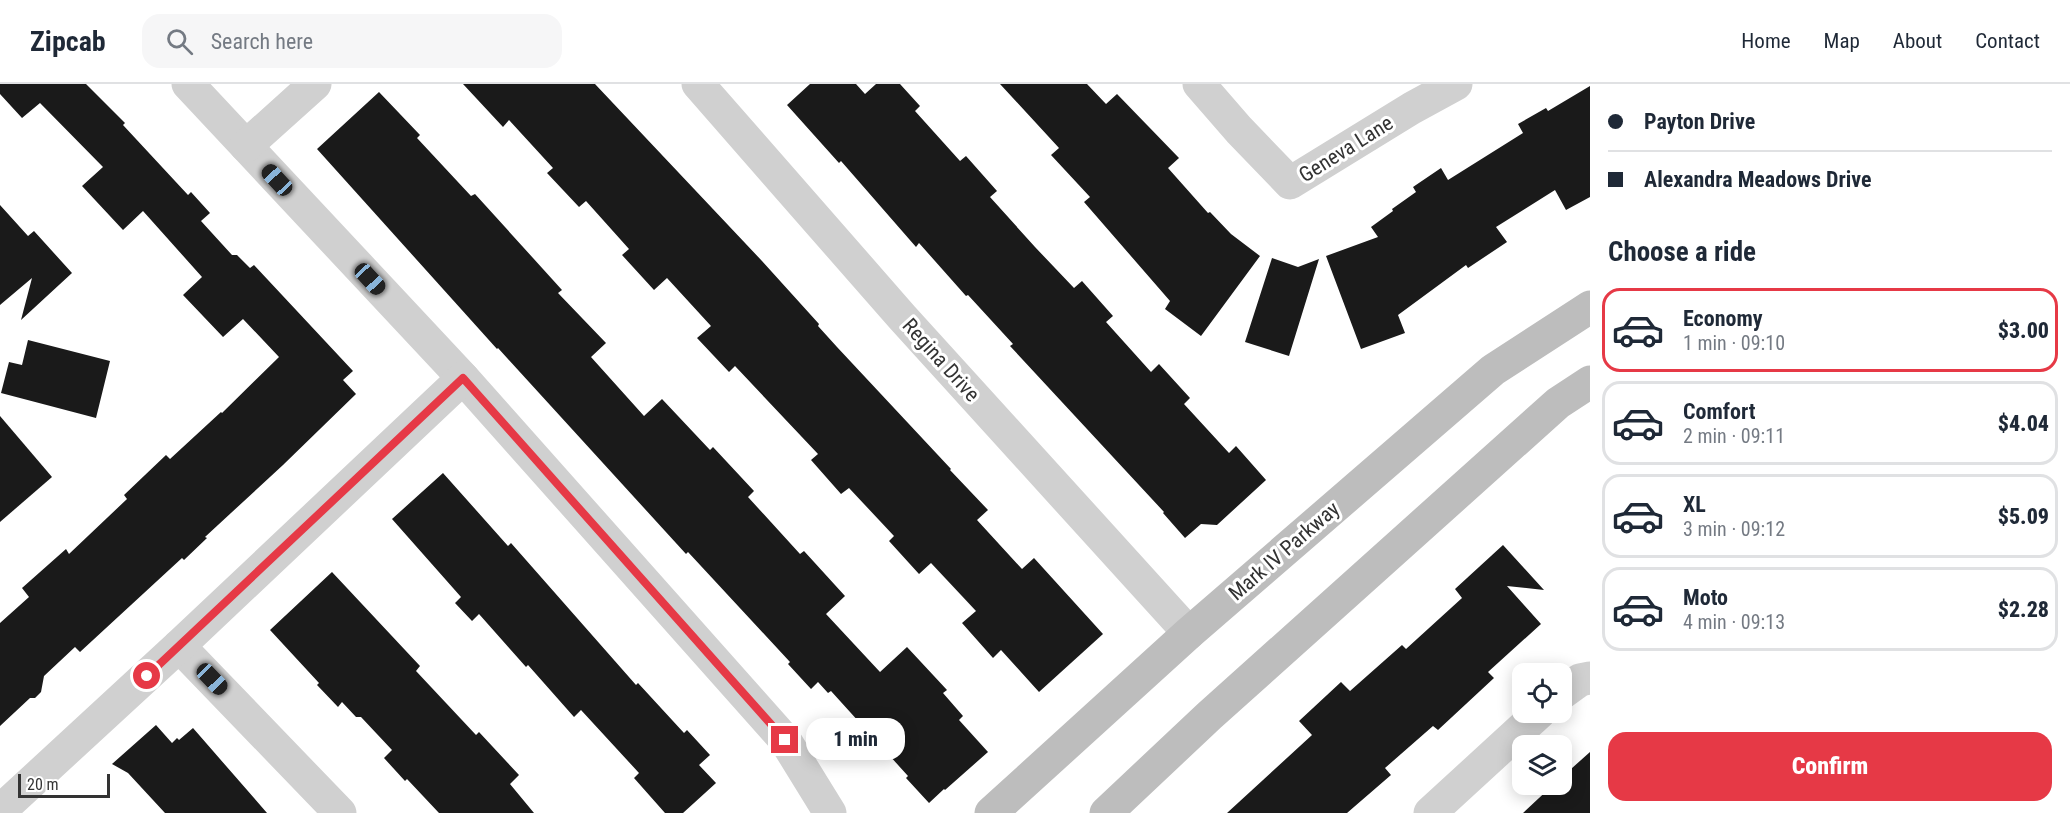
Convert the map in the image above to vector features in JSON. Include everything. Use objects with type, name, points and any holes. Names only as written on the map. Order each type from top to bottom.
[{"type":"main road","name":"Mark IV Parkway","points":[[991,813],[1189,633],[1493,370],[1590,307]]},
{"type":"main road","points":[[1106,813],[1209,716],[1558,403],[1590,382]]},
{"type":"street","points":[[188,84],[463,378],[785,740],[830,813]]},
{"type":"street","points":[[246,146],[315,84]]},
{"type":"street","name":"Regina Drive","points":[[698,84],[902,317],[1189,633]]},
{"type":"street","name":"Geneva Lane","points":[[1199,84],[1290,183],[1412,108],[1456,84]]},
{"type":"street","points":[[0,811],[463,378]]},
{"type":"street","points":[[179,646],[340,813]]},
{"type":"street","points":[[1572,686],[1580,680],[1590,678]]},
{"type":"street","points":[[1430,813],[1528,723]]},
{"type":"building","points":[[0,84],[86,84],[125,123],[123,125],[188,195],[191,192],[210,213],[201,221],[232,255],[237,255],[250,268],[254,265],[353,371],[343,380],[356,394],[205,537],[207,538],[184,560],[182,558],[80,652],[75,647],[44,676],[41,692],[35,698],[30,698],[0,726],[0,623],[29,597],[22,588],[66,549],[69,554],[127,499],[124,495],[166,455],[170,459],[222,413],[279,357],[243,319],[223,337],[183,295],[202,277],[143,211],[123,230],[82,186],[103,167],[40,103],[22,118],[0,94]]},
{"type":"building","points":[[463,84],[595,84],[762,261],[837,347],[988,510],[977,520],[1022,569],[1034,558],[1103,634],[1039,692],[1001,650],[993,658],[962,623],[976,611],[931,563],[919,574],[889,541],[894,536],[849,488],[841,494],[811,460],[818,454],[735,366],[729,372],[697,338],[711,326],[667,278],[654,290],[622,255],[629,249],[586,201],[579,207],[547,173],[553,168],[509,120],[503,127]]},
{"type":"building","points":[[810,84],[856,84],[865,94],[876,84],[900,84],[920,106],[915,111],[960,161],[966,156],[997,191],[990,197],[1035,247],[1074,288],[1082,281],[1113,316],[1106,322],[1151,372],[1159,364],[1190,398],[1184,404],[1229,453],[1236,446],[1266,480],[1217,525],[1201,524],[1185,538],[1164,512],[1010,346],[1013,344],[968,295],[966,296],[919,243],[916,247],[841,161],[839,163],[787,105]]},
{"type":"building","points":[[1000,84],[1087,84],[1106,104],[1117,94],[1179,158],[1168,168],[1208,213],[1210,212],[1231,234],[1260,256],[1201,336],[1165,309],[1170,301],[1084,202],[1090,197],[1051,155],[1059,148]]},
{"type":"building","points":[[1590,86],[1590,197],[1566,210],[1555,190],[1496,227],[1507,242],[1468,268],[1466,265],[1398,315],[1405,333],[1361,349],[1326,256],[1378,237],[1371,227],[1416,192],[1413,187],[1441,168],[1448,180],[1523,133],[1518,124],[1546,108],[1548,111]]},
{"type":"building","points":[[379,92],[420,135],[417,138],[471,196],[475,194],[562,290],[558,293],[606,343],[591,357],[644,416],[662,399],[710,450],[713,447],[754,491],[748,497],[800,554],[804,551],[845,596],[826,614],[880,672],[907,647],[947,690],[943,693],[963,716],[959,720],[988,752],[929,803],[906,778],[908,776],[831,691],[828,693],[818,682],[811,689],[788,664],[790,662],[688,552],[686,554],[317,149]]},
{"type":"building","points":[[0,205],[28,236],[34,231],[72,273],[21,320],[32,278],[0,305]]},
{"type":"building","points":[[1272,258],[1298,267],[1319,259],[1289,356],[1245,342]]},
{"type":"building","points":[[28,340],[110,361],[96,418],[1,393],[9,362],[22,365]]},
{"type":"building","points":[[0,416],[52,477],[0,522]]},
{"type":"building","points":[[443,473],[508,546],[511,543],[636,685],[638,683],[684,733],[687,730],[710,755],[699,765],[716,783],[683,813],[665,813],[634,778],[639,773],[581,710],[574,717],[479,614],[472,621],[455,603],[461,597],[392,519]]},
{"type":"building","points":[[1503,545],[1544,590],[1507,586],[1541,624],[1488,672],[1494,678],[1438,730],[1433,726],[1385,768],[1391,775],[1347,813],[1227,813],[1312,735],[1299,721],[1341,682],[1350,691],[1402,645],[1406,649],[1462,598],[1455,589]]},
{"type":"building","points":[[332,572],[420,666],[416,671],[476,735],[479,732],[519,775],[510,784],[534,813],[439,813],[384,758],[392,750],[361,717],[356,717],[342,702],[338,707],[270,630]]},
{"type":"building","points":[[156,725],[172,743],[193,728],[267,813],[165,813],[128,773],[112,764]]},
{"type":"building","points":[[1590,752],[1590,813],[1523,813],[1542,795],[1572,795],[1572,768]]},
{"type":"route","points":[[147,676],[463,378],[785,740]]}]
